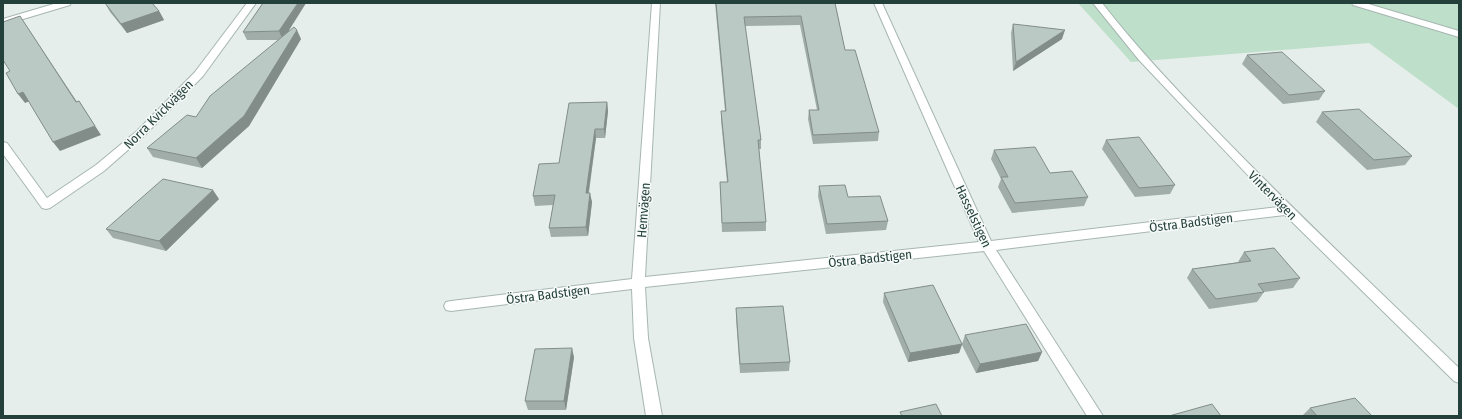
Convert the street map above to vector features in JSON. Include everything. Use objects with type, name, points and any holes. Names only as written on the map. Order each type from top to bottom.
[{"type":"street","points":[[3,22],[67,3]]},
{"type":"street","name":"Norra Kvickvägen","points":[[3,146],[46,205],[100,168],[141,134],[199,74],[252,3]]},
{"type":"street","name":"Hemvägen","points":[[654,416],[641,338],[638,283],[656,3]]},
{"type":"street","name":"Hasselstigen","points":[[878,3],[987,246],[1095,416]]},
{"type":"street","name":"Vintervägen","points":[[1097,3],[1115,28],[1222,144],[1459,377]]},
{"type":"street","points":[[1356,3],[1459,34]]},
{"type":"street","name":"Östra Badstigen","points":[[451,306],[638,283],[987,246],[1288,210]]},
{"type":"green space","points":[[1078,3],[1459,3],[1459,109],[1369,43],[1131,62]]},
{"type":"building","points":[[105,3],[152,3],[159,11],[121,24]]},
{"type":"building","points":[[263,3],[298,3],[279,31],[243,32]]},
{"type":"building","points":[[716,3],[835,3],[845,50],[855,50],[879,132],[813,135],[809,110],[819,110],[801,16],[744,17],[761,140],[758,140],[766,222],[722,223],[720,182],[728,182],[721,111],[726,111]]},
{"type":"building","points":[[20,16],[76,102],[79,101],[95,126],[53,142],[23,92],[18,94],[6,73],[10,71],[3,60],[3,22]]},
{"type":"building","points":[[1013,24],[1065,30],[1016,62]]},
{"type":"building","points":[[294,27],[297,30],[244,116],[196,158],[147,148],[187,115],[196,117],[210,96]]},
{"type":"building","points":[[1282,52],[1325,91],[1289,95],[1247,55]]},
{"type":"building","points":[[607,102],[604,129],[595,129],[586,193],[590,193],[586,227],[549,228],[555,195],[533,196],[539,164],[559,163],[569,103]]},
{"type":"building","points":[[1359,109],[1412,156],[1374,160],[1322,112]]},
{"type":"building","points":[[1139,137],[1175,185],[1139,188],[1106,140]]},
{"type":"building","points":[[1035,147],[1050,173],[1072,171],[1088,197],[1015,203],[1001,177],[1008,177],[994,150]]},
{"type":"building","points":[[163,179],[213,190],[159,241],[106,229]]},
{"type":"building","points":[[845,185],[848,197],[880,196],[888,221],[827,224],[819,186]]},
{"type":"building","points":[[1274,248],[1300,278],[1258,284],[1264,292],[1216,299],[1192,269],[1251,261],[1244,252]]},
{"type":"building","points":[[933,285],[962,344],[910,353],[884,293]]},
{"type":"building","points":[[783,306],[790,362],[740,364],[736,308]]},
{"type":"building","points":[[1026,324],[1042,352],[980,364],[965,335]]},
{"type":"building","points":[[572,348],[564,401],[525,401],[535,349]]},
{"type":"building","points":[[1355,398],[1372,416],[1317,416],[1310,408]]},
{"type":"building","points":[[936,404],[942,416],[902,416],[900,412]]},
{"type":"building","points":[[1212,404],[1221,416],[1169,416]]}]
